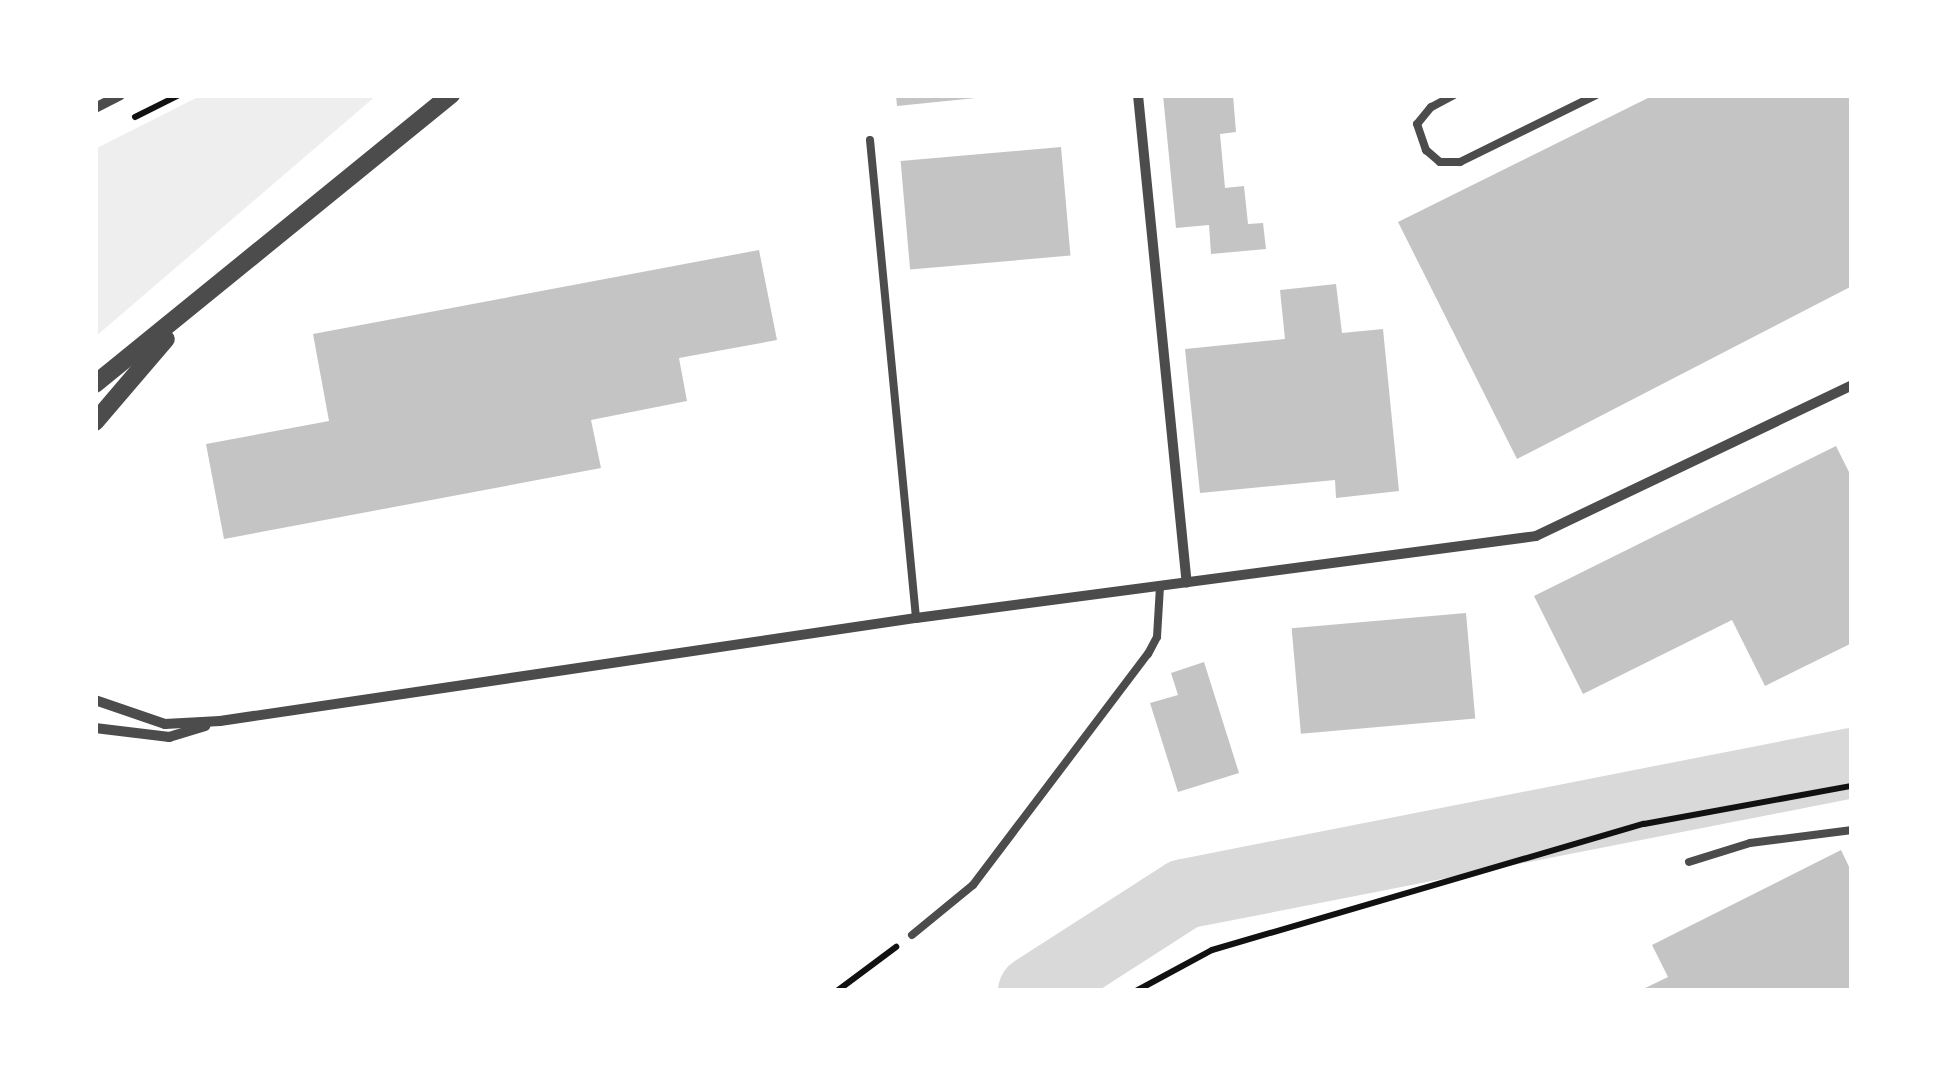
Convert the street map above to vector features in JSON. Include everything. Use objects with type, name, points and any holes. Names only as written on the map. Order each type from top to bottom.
[{"type":"street","points":[[95,108],[120,95]]},
{"type":"street","points":[[95,384],[451,95]]},
{"type":"street","points":[[1138,95],[1187,583]]},
{"type":"street","points":[[95,422],[192,308]]},
{"type":"street","points":[[95,700],[165,724],[220,720],[916,618],[1536,536],[1852,385]]},
{"type":"street","points":[[95,728],[169,737],[220,720]]},
{"type":"lane","points":[[1454,95],[1431,107],[1418,124],[1426,150],[1440,162],[1460,162],[1596,95]]},
{"type":"lane","points":[[870,140],[916,618]]},
{"type":"lane","points":[[912,935],[974,884],[1148,654],[1157,637],[1160,587]]},
{"type":"lane","points":[[1689,862],[1750,843],[1852,830]]},
{"type":"path","points":[[1136,991],[1212,950],[1644,824],[1852,786]]},
{"type":"path","points":[[837,991],[912,935]]},
{"type":"shaded area","points":[[202,95],[377,95],[95,337],[95,149]]},
{"type":"building","points":[[896,95],[975,95],[976,98],[897,106]]},
{"type":"building","points":[[1163,95],[1233,95],[1236,132],[1220,134],[1225,188],[1244,186],[1248,224],[1263,223],[1266,249],[1211,254],[1209,225],[1176,228]]},
{"type":"building","points":[[1654,95],[1852,95],[1852,286],[1517,459],[1398,222]]},
{"type":"building","points":[[1061,147],[1070,256],[910,270],[901,161]]},
{"type":"building","points":[[759,250],[777,340],[679,358],[687,401],[591,420],[601,468],[224,539],[206,444],[329,421],[313,334]]},
{"type":"building","points":[[1336,284],[1342,333],[1383,329],[1399,491],[1336,498],[1335,480],[1200,493],[1185,349],[1285,339],[1280,290]]},
{"type":"building","points":[[1836,446],[1852,478],[1852,643],[1765,686],[1732,620],[1583,694],[1534,596]]},
{"type":"building","points":[[1466,613],[1475,719],[1301,734],[1292,628]]},
{"type":"building","points":[[1204,662],[1239,773],[1178,792],[1150,703],[1178,695],[1171,673]]},
{"type":"building","points":[[1841,850],[1852,873],[1852,991],[1639,991],[1668,977],[1652,945]]},
{"type":"waterway","points":[[1033,991],[1184,894],[1852,763]]}]
